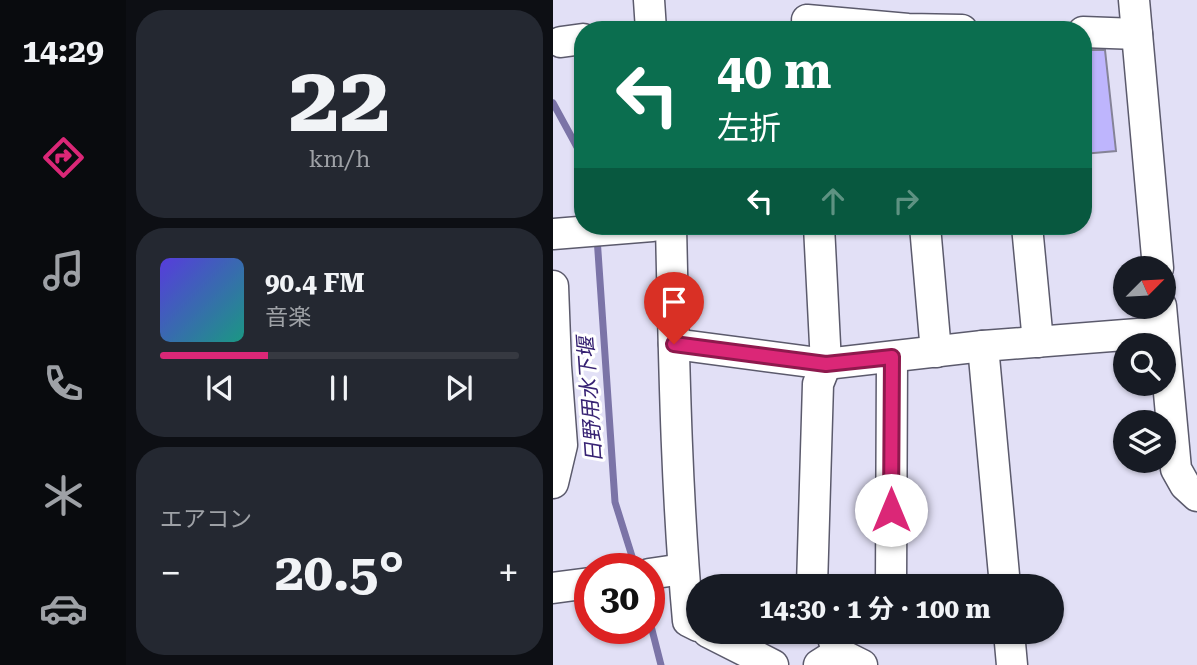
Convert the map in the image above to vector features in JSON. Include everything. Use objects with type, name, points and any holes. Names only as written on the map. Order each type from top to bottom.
[{"type":"street","points":[[649,0],[650,21]]},
{"type":"street","points":[[1134,0],[1157,256]]},
{"type":"street","points":[[1092,32],[1137,34]]},
{"type":"street","points":[[553,234],[574,232]]},
{"type":"street","points":[[671,235],[676,441],[686,600]]},
{"type":"street","points":[[812,574],[818,384],[826,364],[819,235]]},
{"type":"street","points":[[926,235],[936,352]]},
{"type":"street","points":[[1028,235],[1038,342]]},
{"type":"street","points":[[553,286],[554,366],[562,445],[553,483]]},
{"type":"street","points":[[674,344],[826,364],[1038,342],[1162,319],[1176,469],[1185,485],[1197,496]]},
{"type":"street","points":[[983,346],[1004,574]]},
{"type":"street","points":[[891,574],[892,357]]},
{"type":"street","points":[[665,572],[683,569]]},
{"type":"street","points":[[553,588],[574,585]]},
{"type":"street","points":[[729,644],[760,662]]},
{"type":"street","points":[[1010,644],[1012,665]]},
{"type":"building","points":[[1092,50],[1105,50],[1116,151],[1092,153]]},
{"type":"waterway","name":"日野用水下堰","points":[[553,103],[574,142]]},
{"type":"waterway","name":"日野用水下堰","points":[[597,237],[615,502],[631,553]]},
{"type":"waterway","name":"日野用水下堰","points":[[656,644],[661,665]]},
{"type":"route","points":[[674,344],[826,364],[892,357],[891,510]]}]
